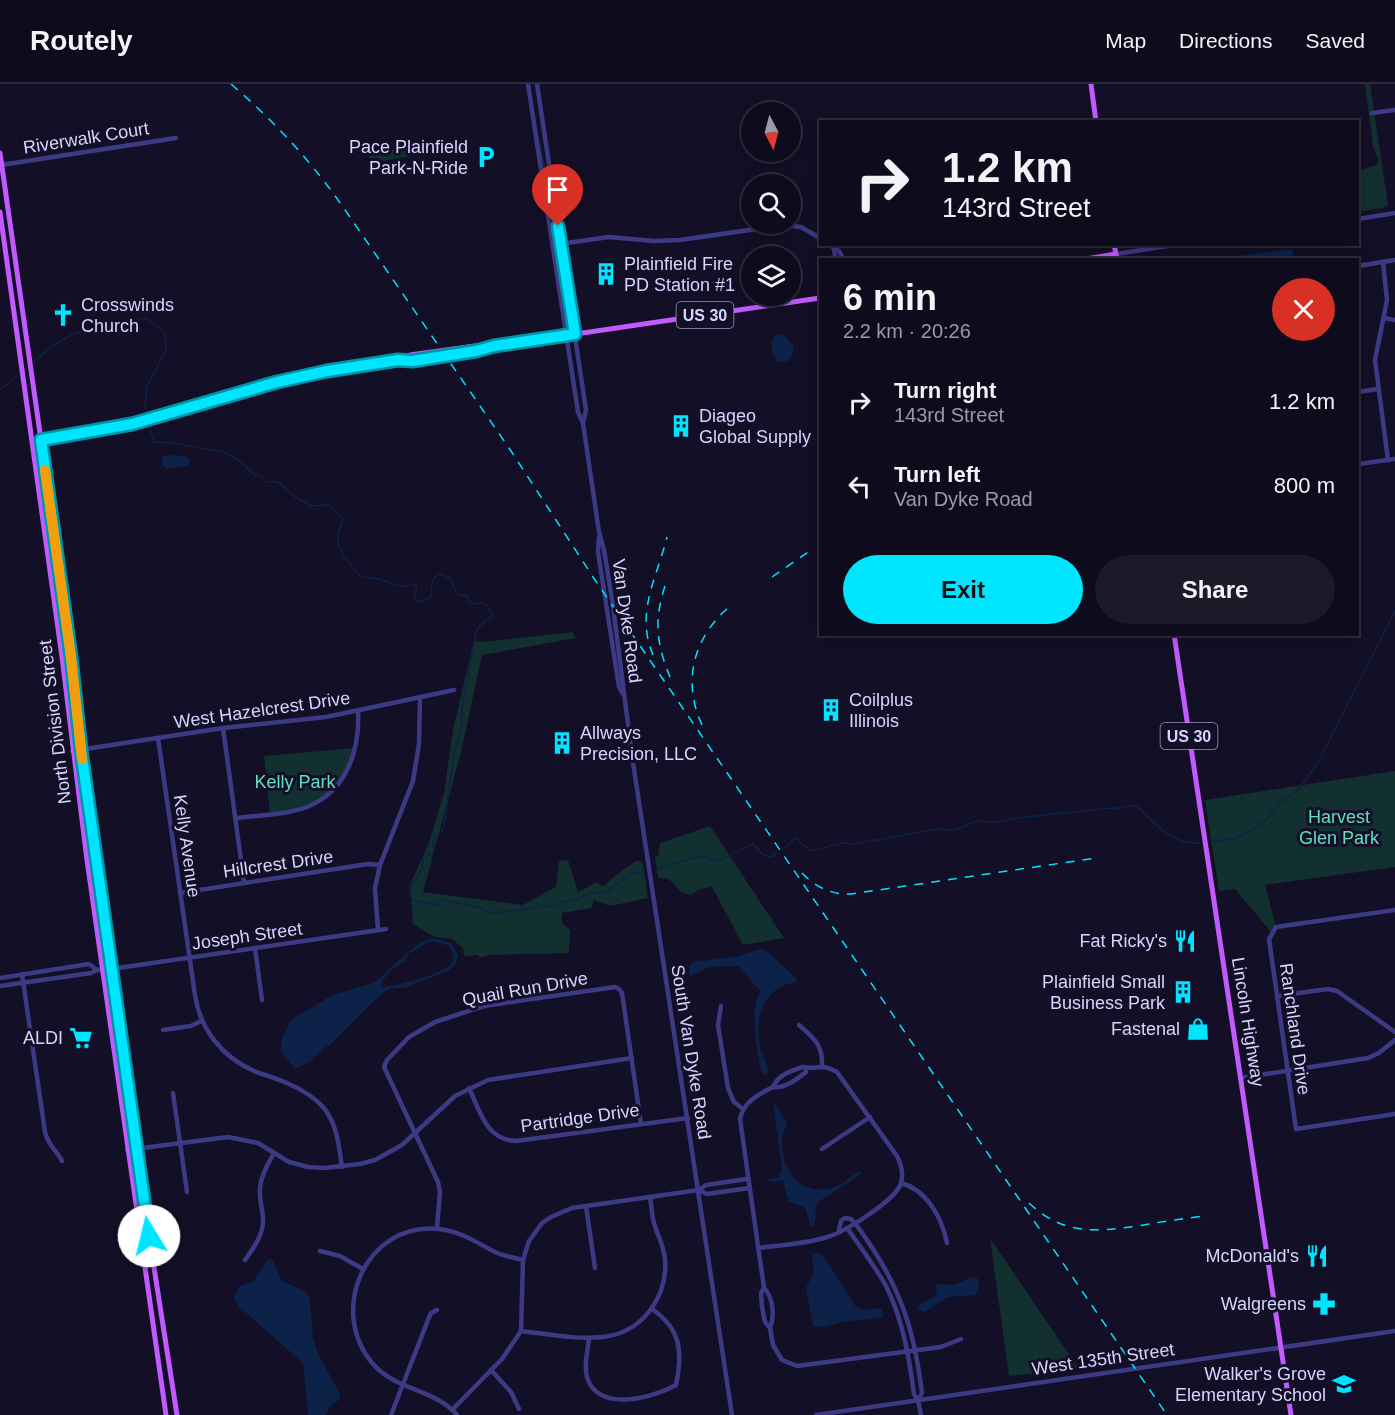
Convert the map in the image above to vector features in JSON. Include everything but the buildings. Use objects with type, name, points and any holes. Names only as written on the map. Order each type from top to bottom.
[{"type":"main road","points":[[1091,84],[1096,120]]},
{"type":"main road","name":"North Division Street","points":[[0,153],[71,657],[81,750],[136,1149],[177,1415]]},
{"type":"main road","name":"North Division Street","points":[[0,212],[63,664],[100,969],[154,1320],[166,1415]]},
{"type":"main road","name":"US 30","points":[[32,441],[142,422],[294,378],[398,360],[410,355],[475,346],[486,347],[819,298]]},
{"type":"main road","points":[[14,305],[22,304]]},
{"type":"main road","name":"Lincoln Highway","points":[[1174,636],[1292,1415]]},
{"type":"main road","points":[[154,1320],[165,1334]]},
{"type":"street","name":"Van Dyke Road","points":[[528,84],[565,336],[578,411],[583,423],[599,532],[613,606],[625,686],[623,694]]},
{"type":"street","name":"Van Dyke Road","points":[[537,84],[575,334],[585,410],[583,423]]},
{"type":"street","points":[[1372,113],[1395,110]]},
{"type":"street","name":"Riverwalk Court","points":[[1,165],[176,138]]},
{"type":"street","points":[[1359,219],[1395,213]]},
{"type":"street","points":[[552,245],[609,237],[654,241],[680,240],[784,225],[801,227],[819,237]]},
{"type":"street","points":[[830,246],[839,251],[843,258]]},
{"type":"street","points":[[1116,257],[1170,246]]},
{"type":"street","points":[[834,250],[836,258]]},
{"type":"street","points":[[1359,266],[1395,260]]},
{"type":"street","points":[[1383,262],[1387,300],[1375,360],[1388,460]]},
{"type":"street","points":[[1384,318],[1395,320]]},
{"type":"street","points":[[1359,392],[1378,389]]},
{"type":"street","points":[[1359,464],[1395,459]]},
{"type":"street","name":"West Hazelcrest Drive","points":[[72,751],[223,728],[326,717],[453,690]]},
{"type":"street","name":"South Van Dyke Road","points":[[623,694],[732,1415]]},
{"type":"street","points":[[378,930],[375,888],[380,865],[413,781],[419,744],[420,697]]},
{"type":"street","points":[[237,818],[305,808],[328,794],[348,772],[353,758],[357,737],[358,710]]},
{"type":"street","points":[[223,728],[244,882]]},
{"type":"street","name":"Kelly Avenue","points":[[158,738],[189,958],[197,1010],[201,1021]]},
{"type":"street","name":"Hillcrest Drive","points":[[180,893],[368,864],[380,865]]},
{"type":"street","name":"Ranchland Drive","points":[[1395,910],[1276,927],[1269,939],[1296,1130],[1395,1114]]},
{"type":"street","name":"Joseph Street","points":[[100,969],[386,929]]},
{"type":"street","points":[[255,948],[262,1000]]},
{"type":"street","points":[[0,978],[89,964],[100,969]]},
{"type":"street","points":[[0,986],[91,974],[100,969]]},
{"type":"street","points":[[22,974],[45,1132],[48,1144],[57,1152],[62,1161]]},
{"type":"street","name":"Quail Run Drive","points":[[437,1228],[440,1192],[438,1182],[384,1067],[387,1060],[409,1037],[435,1022],[484,1006],[615,987],[622,993],[642,1124]]},
{"type":"street","points":[[1277,996],[1328,989],[1337,991],[1395,1032]]},
{"type":"street","points":[[721,1006],[718,1025],[728,1088],[734,1102],[743,1109]]},
{"type":"street","points":[[163,1030],[191,1026],[201,1021],[213,1040],[238,1063],[302,1090],[327,1112],[338,1135],[342,1167]]},
{"type":"street","points":[[799,1025],[817,1040],[822,1054],[822,1066]]},
{"type":"street","points":[[1241,1078],[1368,1058],[1379,1053],[1395,1040]]},
{"type":"street","points":[[128,1150],[216,1137],[235,1137],[258,1143],[289,1162],[308,1167],[342,1167],[375,1160],[402,1145],[441,1106],[468,1088],[488,1080],[632,1058]]},
{"type":"street","points":[[758,1248],[823,1239],[840,1232],[889,1199],[901,1183],[900,1161],[841,1076],[833,1070],[822,1066],[803,1067],[776,1080],[773,1087]]},
{"type":"street","points":[[806,1068],[806,1072],[788,1084],[778,1088],[773,1087],[752,1099],[743,1109],[740,1124],[764,1288],[768,1292],[771,1304],[770,1328],[778,1356],[797,1366],[941,1347],[961,1339]]},
{"type":"street","name":"Partridge Drive","points":[[468,1088],[488,1129],[506,1141],[688,1118]]},
{"type":"street","points":[[173,1094],[187,1192]]},
{"type":"street","points":[[822,1149],[870,1117]]},
{"type":"street","points":[[245,1260],[256,1245],[262,1231],[260,1189],[264,1171],[274,1153]]},
{"type":"street","points":[[453,1409],[510,1350],[520,1331],[523,1260],[529,1241],[542,1223],[561,1212],[586,1206],[699,1190],[706,1185],[747,1179]]},
{"type":"street","points":[[901,1183],[916,1188],[926,1199],[944,1226],[947,1243]]},
{"type":"street","points":[[699,1190],[707,1194],[749,1188]]},
{"type":"street","points":[[520,1331],[589,1338],[612,1336],[623,1332],[652,1309],[661,1291],[665,1260],[653,1219],[650,1197]]},
{"type":"street","points":[[586,1206],[595,1268]]},
{"type":"street","points":[[840,1232],[840,1223],[845,1218],[851,1219],[892,1280],[906,1312],[916,1351],[922,1393],[918,1400]]},
{"type":"street","points":[[457,1415],[453,1409],[437,1400],[384,1375],[364,1353],[358,1339],[352,1311],[353,1298],[363,1269],[373,1256],[391,1240],[415,1231],[437,1228],[464,1234],[496,1252],[523,1260]]},
{"type":"street","points":[[847,1228],[884,1284],[898,1315],[908,1352],[914,1394],[918,1400],[921,1415]]},
{"type":"street","points":[[320,1251],[340,1256],[363,1269]]},
{"type":"street","points":[[871,1262],[878,1257]]},
{"type":"street","points":[[884,1284],[892,1280]]},
{"type":"street","points":[[764,1288],[761,1293],[762,1307],[765,1322],[770,1328]]},
{"type":"street","points":[[589,1338],[587,1378],[601,1395],[617,1400],[665,1391],[676,1385],[678,1374],[675,1334],[666,1320],[652,1309]]},
{"type":"street","points":[[391,1415],[431,1313],[436,1310]]},
{"type":"street","points":[[898,1315],[906,1312]]},
{"type":"street","name":"West 135th Street","points":[[816,1415],[1395,1331]]},
{"type":"street","points":[[491,1370],[511,1392],[519,1409]]},
{"type":"green space","points":[[1365,84],[1370,84],[1388,205],[1359,212],[1359,171],[1376,165],[1379,161],[1373,146]]},
{"type":"green space","points":[[539,137],[554,210],[557,229],[555,236],[542,172]]},
{"type":"green space","points":[[415,147],[423,149],[423,154],[376,162],[369,159],[372,153]]},
{"type":"green space","points":[[572,632],[576,638],[482,655],[462,748],[423,892],[523,905],[556,887],[559,861],[568,860],[578,892],[597,882],[603,887],[616,875],[636,861],[640,861],[643,865],[648,898],[610,906],[594,900],[591,908],[562,913],[562,923],[570,930],[569,953],[490,955],[479,958],[479,955],[464,956],[463,948],[452,939],[434,937],[413,924],[410,885],[429,843],[444,793],[453,730],[474,640],[483,642]]},
{"type":"green space","name":"Kelly Park","points":[[355,748],[348,772],[329,794],[305,808],[270,814],[264,756]]},
{"type":"green space","name":"Harvest Glen Park","points":[[1395,771],[1395,867],[1265,885],[1276,927],[1271,932],[1235,889],[1219,891],[1205,800]]},
{"type":"green space","points":[[710,826],[784,938],[743,945],[712,887],[700,889],[691,895],[682,893],[669,879],[658,878],[655,857],[658,856],[660,843]]},
{"type":"green space","points":[[990,1238],[1079,1369],[1009,1376]]},
{"type":"water","points":[[1292,249],[1294,258],[1236,258],[1237,256]]},
{"type":"water","points":[[781,334],[794,347],[792,357],[788,361],[778,362],[773,353],[772,342],[774,336]]},
{"type":"water","points":[[164,456],[185,456],[191,461],[187,466],[168,469],[163,466],[161,460]]},
{"type":"water","points":[[432,938],[452,943],[458,956],[455,965],[448,971],[404,988],[391,988],[379,996],[329,1046],[308,1063],[295,1069],[280,1050],[283,1035],[292,1019],[331,996],[375,982],[409,951]],"holes":[[[431,941],[450,946],[453,960],[443,970],[422,978],[383,987],[382,981],[405,961],[408,954]]]},
{"type":"water","points":[[761,949],[767,951],[795,977],[797,982],[776,990],[763,1006],[758,1027],[761,1050],[768,1070],[768,1073],[764,1075],[761,1071],[754,1019],[760,991],[738,966],[709,967],[690,977],[689,971],[693,962],[738,956]]},
{"type":"water","points":[[773,1102],[787,1122],[782,1137],[783,1151],[785,1162],[795,1179],[812,1189],[823,1189],[838,1186],[859,1171],[861,1172],[860,1175],[818,1202],[813,1227],[810,1225],[805,1207],[789,1202],[783,1181],[762,1181],[779,1177],[782,1169]]},
{"type":"water","points":[[816,1253],[821,1254],[826,1260],[856,1307],[865,1310],[880,1308],[883,1317],[842,1322],[824,1327],[813,1326],[806,1288],[814,1271],[812,1256]]},
{"type":"water","points":[[272,1259],[281,1280],[304,1291],[309,1296],[313,1336],[318,1354],[340,1394],[339,1400],[329,1407],[326,1415],[308,1415],[303,1363],[238,1306],[234,1299],[239,1286],[253,1282],[267,1260]]},
{"type":"water","points":[[975,1277],[978,1279],[979,1287],[975,1295],[948,1297],[924,1312],[918,1310],[920,1304],[935,1296],[936,1284],[954,1285]]},
{"type":"waterway","points":[[31,364],[52,346],[73,334],[148,319],[165,333],[166,350],[147,387],[145,407]]},
{"type":"waterway","points":[[0,390],[21,373]]},
{"type":"waterway","points":[[150,428],[154,442],[174,443],[223,452],[240,461],[256,476],[260,475],[267,482],[277,482],[311,506],[331,507],[343,519],[338,533],[338,545],[344,557],[361,577],[379,579],[400,586],[417,585],[414,598],[417,602],[431,598],[433,580],[441,574],[451,579],[458,595],[467,595],[471,604],[484,603],[488,606],[492,615],[480,626],[475,637],[444,825],[442,832],[438,833],[434,839],[433,853],[423,858],[420,873],[410,887],[413,900],[435,905],[444,900],[474,906],[492,913],[542,905],[551,907],[591,893],[604,893],[630,874],[644,871]]},
{"type":"waterway","points":[[1211,841],[1235,839],[1253,830],[1267,819],[1280,803],[1298,790],[1317,764],[1395,611]]},
{"type":"waterway","points":[[785,848],[795,838],[811,851],[842,843],[854,844],[937,829],[955,830],[977,821],[996,822],[1134,806],[1137,806],[1157,826],[1173,837],[1181,841],[1200,843]]},
{"type":"waterway","points":[[658,868],[702,856],[717,861],[753,844],[763,855],[772,857],[777,852]]},
{"type":"railway","points":[[231,84],[291,142],[343,207],[511,451],[595,580],[1167,1415]]},
{"type":"railway","points":[[653,655],[648,639],[647,610],[649,595],[667,537]]},
{"type":"railway","points":[[772,577],[811,550]]},
{"type":"railway","points":[[665,586],[659,612],[658,634],[672,682]]},
{"type":"railway","points":[[702,725],[693,693],[694,661],[707,632],[729,607]]},
{"type":"railway","points":[[802,873],[824,889],[851,894],[1096,858]]},
{"type":"railway","points":[[1029,1203],[1054,1221],[1067,1226],[1093,1230],[1203,1216]]},
{"type":"slow traffic","points":[[45,470],[71,657],[82,759]]},
{"type":"place","name":"Pace Plainfield Park-N-Ride","points":[[486,157]]},
{"type":"place","name":"Plainfield Fire PD Station #1","points":[[606,274]]},
{"type":"place","name":"Crosswinds Church","points":[[63,315]]},
{"type":"place","name":"Diageo Global Supply","points":[[681,426]]},
{"type":"place","name":"Coilplus Illinois","points":[[831,710]]},
{"type":"place","name":"Allways Precision, LLC","points":[[562,743]]},
{"type":"place","name":"Fat Ricky's","points":[[1185,941]]},
{"type":"place","name":"Plainfield Small Business Park","points":[[1183,992]]},
{"type":"place","name":"Fastenal","points":[[1198,1029]]},
{"type":"place","name":"ALDI","points":[[81,1038]]},
{"type":"place","name":"McDonald's","points":[[1317,1256]]},
{"type":"place","name":"Walgreens","points":[[1324,1304]]},
{"type":"place","name":"Walker's Grove Elementary School","points":[[1344,1384]]},
{"type":"route","points":[[149,1236],[81,750],[71,657],[41,440],[132,424],[277,382],[327,371],[398,360],[412,361],[575,334],[558,226]]}]
